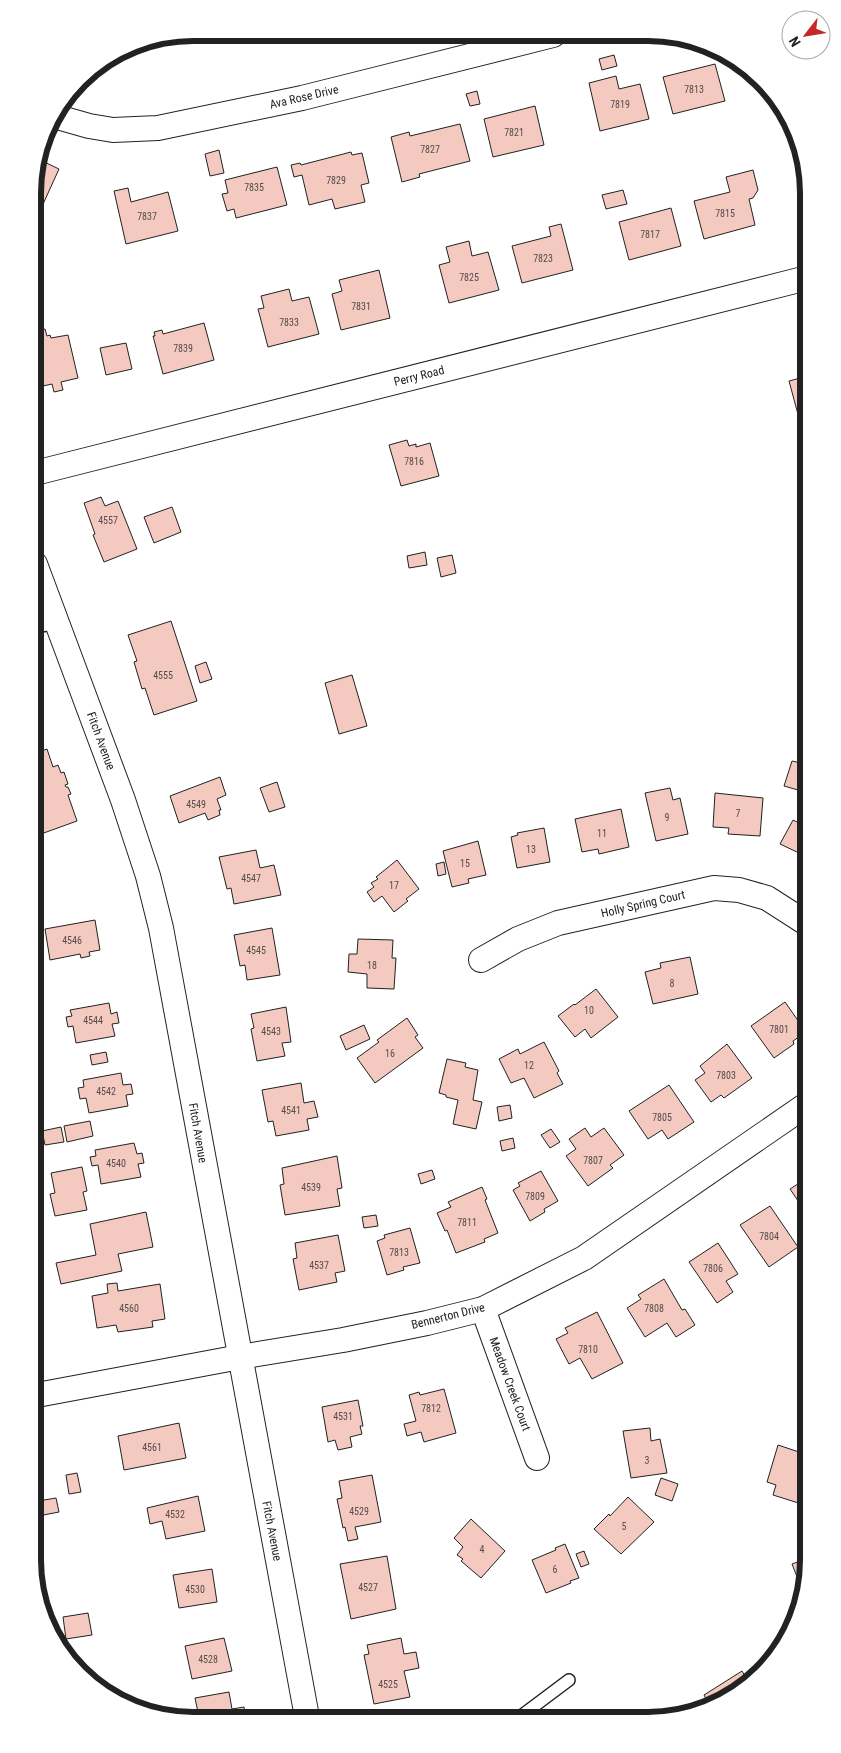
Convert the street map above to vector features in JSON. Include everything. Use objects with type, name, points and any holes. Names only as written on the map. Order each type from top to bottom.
[{"type":"street","name":"Ava Rose Drive","points":[[62,118],[113,130],[158,128],[302,98],[529,41]]},
{"type":"street","name":"Perry Road","points":[[42,471],[800,280]]},
{"type":"street","name":"Fitch Avenue","points":[[42,601],[46,625],[123,800],[148,876],[160,928],[306,1712]]},
{"type":"street","name":"Holly Spring Court","points":[[481,960],[518,939],[558,924],[714,888],[739,890],[767,898],[799,919]]},
{"type":"street","name":"Bennerton Drive","points":[[41,1394],[343,1340],[483,1310],[584,1258],[799,1110]]},
{"type":"street","name":"Meadow Creek Court","points":[[483,1310],[537,1458]]},
{"type":"lane","points":[[526,1712],[569,1680]]},
{"type":"building","points":[[614,55],[617,66],[602,70],[599,59]]},
{"type":"building","points":[[715,64],[725,101],[673,114],[663,77]]},
{"type":"building","points":[[616,76],[619,89],[640,84],[649,119],[600,131],[589,83]]},
{"type":"building","points":[[477,91],[480,104],[470,106],[466,94]]},
{"type":"building","points":[[535,106],[544,145],[493,157],[484,119]]},
{"type":"building","points":[[460,124],[470,161],[419,174],[420,177],[402,182],[391,137],[409,132],[410,136]]},
{"type":"building","points":[[219,150],[224,173],[210,176],[205,154]]},
{"type":"building","points":[[351,152],[352,155],[362,153],[369,183],[361,185],[365,202],[335,209],[332,199],[309,205],[302,175],[294,177],[291,165],[300,163],[301,165]]},
{"type":"building","points":[[45,162],[59,169],[42,206]]},
{"type":"building","points":[[277,167],[287,205],[236,218],[234,209],[227,211],[222,194],[228,193],[225,180]]},
{"type":"building","points":[[753,170],[758,190],[753,198],[749,199],[755,225],[704,239],[694,201],[730,192],[726,177]]},
{"type":"building","points":[[128,188],[131,202],[168,192],[178,231],[126,244],[114,191]]},
{"type":"building","points":[[623,190],[627,204],[606,209],[602,195]]},
{"type":"building","points":[[671,208],[681,246],[629,260],[619,222]]},
{"type":"building","points":[[561,224],[573,270],[522,283],[512,246],[551,236],[549,227]]},
{"type":"building","points":[[469,241],[472,256],[488,252],[499,290],[449,303],[439,265],[450,262],[446,247]]},
{"type":"building","points":[[379,270],[390,318],[341,330],[332,294],[342,291],[339,280]]},
{"type":"building","points":[[289,289],[292,301],[309,297],[319,334],[268,347],[258,309],[264,308],[261,296]]},
{"type":"building","points":[[204,323],[214,360],[163,374],[153,336],[155,336],[154,332],[162,330],[163,334]]},
{"type":"building","points":[[45,329],[47,336],[50,335],[51,338],[68,335],[78,378],[61,382],[63,390],[54,392],[52,384],[42,386],[42,330]]},
{"type":"building","points":[[126,343],[132,369],[106,375],[100,348]]},
{"type":"building","points":[[800,378],[800,418],[799,418],[789,381]]},
{"type":"building","points":[[407,440],[409,446],[416,444],[416,447],[430,443],[439,476],[401,486],[389,445]]},
{"type":"building","points":[[101,497],[105,506],[118,501],[137,549],[104,562],[93,535],[95,534],[84,503]]},
{"type":"building","points":[[172,507],[181,532],[154,543],[144,517]]},
{"type":"building","points":[[425,552],[427,565],[409,568],[407,556]]},
{"type":"building","points":[[452,555],[456,573],[441,577],[437,558]]},
{"type":"building","points":[[171,621],[197,701],[154,715],[145,688],[142,689],[134,662],[137,661],[128,635]]},
{"type":"building","points":[[206,662],[212,679],[200,683],[195,666]]},
{"type":"building","points":[[352,675],[367,726],[339,734],[325,683]]},
{"type":"building","points":[[47,749],[53,767],[58,765],[61,773],[64,772],[68,784],[65,785],[71,794],[68,795],[77,821],[42,834],[42,751]]},
{"type":"building","points":[[792,761],[800,763],[798,790],[784,786]]},
{"type":"building","points":[[220,777],[226,795],[217,799],[221,810],[219,810],[220,815],[208,820],[205,813],[179,823],[170,796]]},
{"type":"building","points":[[277,782],[285,807],[269,812],[260,788]]},
{"type":"building","points":[[670,788],[673,800],[680,798],[688,834],[656,841],[645,793]]},
{"type":"building","points":[[715,793],[763,798],[760,836],[728,834],[729,828],[713,827]]},
{"type":"building","points":[[621,809],[629,847],[599,854],[598,849],[582,852],[575,819]]},
{"type":"building","points":[[793,820],[800,823],[799,853],[780,844]]},
{"type":"building","points":[[544,828],[550,862],[517,868],[511,837],[518,835],[517,833]]},
{"type":"building","points":[[478,841],[486,875],[468,879],[469,883],[452,887],[443,851]]},
{"type":"building","points":[[256,850],[260,868],[274,865],[281,895],[234,904],[231,888],[227,889],[219,857]]},
{"type":"building","points":[[397,860],[419,889],[394,912],[382,896],[374,902],[367,892],[374,887],[371,883],[378,879],[376,877]]},
{"type":"building","points":[[444,862],[446,874],[438,876],[436,864]]},
{"type":"building","points":[[95,920],[100,950],[89,952],[90,956],[81,958],[80,954],[50,960],[45,929]]},
{"type":"building","points":[[272,928],[280,975],[247,980],[245,965],[240,966],[234,935]]},
{"type":"building","points":[[358,939],[393,940],[392,958],[396,958],[394,989],[367,988],[367,974],[348,972],[349,954],[357,954]]},
{"type":"building","points":[[690,957],[698,994],[653,1004],[645,972],[661,968],[660,963]]},
{"type":"building","points":[[596,989],[618,1017],[591,1038],[585,1029],[575,1037],[558,1016]]},
{"type":"building","points":[[785,1002],[799,1023],[799,1037],[793,1041],[794,1044],[774,1058],[751,1026]]},
{"type":"building","points":[[109,1003],[111,1014],[117,1012],[119,1023],[112,1024],[115,1036],[76,1043],[73,1026],[68,1027],[66,1017],[72,1016],[70,1010]]},
{"type":"building","points":[[286,1007],[291,1042],[282,1043],[285,1056],[257,1061],[251,1029],[254,1028],[251,1014]]},
{"type":"building","points":[[407,1018],[418,1035],[415,1037],[423,1048],[375,1083],[357,1058],[379,1042],[377,1040]]},
{"type":"building","points":[[364,1025],[370,1039],[346,1050],[340,1036]]},
{"type":"building","points":[[544,1042],[559,1071],[557,1073],[563,1084],[534,1098],[524,1078],[511,1083],[499,1059],[518,1049],[520,1054]]},
{"type":"building","points":[[727,1044],[752,1078],[724,1098],[721,1095],[711,1102],[695,1080],[705,1073],[700,1066]]},
{"type":"building","points":[[106,1052],[108,1062],[92,1065],[90,1055]]},
{"type":"building","points":[[447,1059],[466,1063],[465,1067],[478,1070],[473,1100],[482,1102],[476,1129],[453,1124],[458,1100],[439,1093]]},
{"type":"building","points":[[121,1073],[123,1085],[131,1084],[133,1094],[126,1095],[128,1106],[89,1113],[86,1098],[80,1099],[78,1088],[84,1087],[83,1080]]},
{"type":"building","points":[[301,1083],[304,1103],[314,1101],[318,1117],[307,1119],[309,1130],[276,1136],[273,1121],[268,1122],[262,1090]]},
{"type":"building","points":[[669,1085],[694,1122],[668,1139],[662,1130],[648,1139],[629,1111]]},
{"type":"building","points":[[510,1105],[512,1118],[499,1121],[497,1107]]},
{"type":"building","points":[[90,1121],[93,1136],[67,1142],[64,1126]]},
{"type":"building","points":[[61,1127],[64,1142],[45,1145],[42,1131]]},
{"type":"building","points":[[585,1128],[591,1137],[604,1128],[624,1155],[610,1165],[613,1168],[588,1186],[566,1156],[576,1149],[569,1139]]},
{"type":"building","points":[[551,1129],[560,1142],[550,1148],[541,1135]]},
{"type":"building","points":[[513,1138],[515,1148],[502,1151],[500,1141]]},
{"type":"building","points":[[134,1143],[137,1154],[142,1153],[144,1163],[138,1164],[141,1177],[101,1184],[98,1165],[92,1166],[90,1157],[96,1156],[95,1150]]},
{"type":"building","points":[[337,1156],[342,1188],[337,1189],[340,1206],[285,1215],[280,1185],[284,1184],[282,1168]]},
{"type":"building","points":[[82,1167],[87,1191],[83,1192],[87,1210],[55,1216],[50,1194],[55,1193],[51,1173]]},
{"type":"building","points":[[432,1170],[435,1179],[421,1184],[418,1174]]},
{"type":"building","points":[[541,1171],[558,1201],[544,1209],[545,1212],[530,1221],[513,1190],[520,1186],[518,1183]]},
{"type":"building","points":[[799,1183],[799,1203],[790,1189]]},
{"type":"building","points":[[482,1187],[498,1233],[484,1239],[485,1242],[456,1253],[447,1230],[445,1231],[437,1213],[451,1207],[448,1202]]},
{"type":"building","points":[[770,1206],[798,1247],[769,1267],[740,1225]]},
{"type":"building","points":[[146,1212],[153,1247],[118,1254],[122,1271],[61,1284],[56,1263],[96,1255],[90,1224]]},
{"type":"building","points":[[376,1215],[378,1226],[364,1228],[362,1217]]},
{"type":"building","points":[[410,1228],[420,1263],[403,1267],[404,1270],[387,1275],[377,1241],[385,1238],[384,1235]]},
{"type":"building","points":[[338,1235],[345,1271],[335,1273],[337,1282],[299,1290],[293,1259],[297,1258],[295,1243]]},
{"type":"building","points":[[718,1243],[738,1274],[726,1281],[733,1292],[717,1303],[689,1262]]},
{"type":"building","points":[[664,1279],[682,1310],[685,1309],[695,1325],[676,1337],[667,1323],[645,1337],[627,1308],[641,1299],[638,1295]]},
{"type":"building","points":[[117,1283],[118,1291],[160,1284],[165,1319],[152,1321],[153,1327],[118,1332],[116,1325],[97,1328],[92,1296],[108,1293],[107,1284]]},
{"type":"building","points":[[597,1312],[623,1363],[592,1379],[580,1358],[569,1364],[556,1339],[568,1333],[565,1328]]},
{"type":"building","points":[[444,1389],[456,1433],[424,1442],[421,1432],[407,1436],[404,1424],[416,1421],[409,1395],[419,1392],[420,1395]]},
{"type":"building","points":[[358,1400],[363,1426],[360,1426],[362,1434],[350,1437],[352,1447],[338,1450],[335,1440],[328,1442],[322,1407]]},
{"type":"building","points":[[179,1423],[186,1458],[124,1470],[118,1436]]},
{"type":"building","points":[[650,1428],[651,1441],[660,1439],[667,1473],[631,1478],[623,1431]]},
{"type":"building","points":[[778,1445],[799,1452],[799,1503],[773,1495],[776,1485],[767,1482]]},
{"type":"building","points":[[77,1473],[81,1492],[69,1494],[66,1475]]},
{"type":"building","points":[[372,1475],[381,1522],[355,1527],[358,1539],[348,1541],[345,1527],[343,1528],[337,1499],[342,1498],[339,1481]]},
{"type":"building","points":[[661,1478],[678,1484],[672,1501],[655,1495]]},
{"type":"building","points":[[198,1496],[205,1531],[166,1539],[162,1521],[150,1524],[147,1508]]},
{"type":"building","points":[[628,1497],[654,1522],[621,1554],[594,1529]]},
{"type":"building","points":[[56,1498],[59,1512],[41,1515],[41,1500]]},
{"type":"building","points":[[471,1519],[505,1551],[481,1578],[461,1561],[463,1559],[457,1555],[463,1547],[454,1538]]},
{"type":"building","points":[[565,1544],[579,1578],[546,1593],[532,1560]]},
{"type":"building","points":[[584,1551],[589,1564],[581,1567],[576,1554]]},
{"type":"building","points":[[387,1556],[396,1609],[351,1619],[340,1564]]},
{"type":"building","points":[[799,1561],[798,1579],[792,1564]]},
{"type":"building","points":[[212,1569],[217,1602],[179,1608],[173,1575]]},
{"type":"building","points":[[88,1613],[92,1635],[66,1639],[63,1617]]},
{"type":"building","points":[[224,1638],[232,1671],[192,1679],[185,1646]]},
{"type":"building","points":[[401,1638],[404,1654],[416,1652],[419,1668],[404,1671],[410,1697],[374,1704],[364,1655],[369,1654],[367,1645]]},
{"type":"building","points":[[742,1671],[745,1676],[724,1691],[707,1700],[704,1695]]},
{"type":"building","points":[[229,1692],[232,1709],[244,1707],[245,1712],[198,1712],[195,1698]]}]
